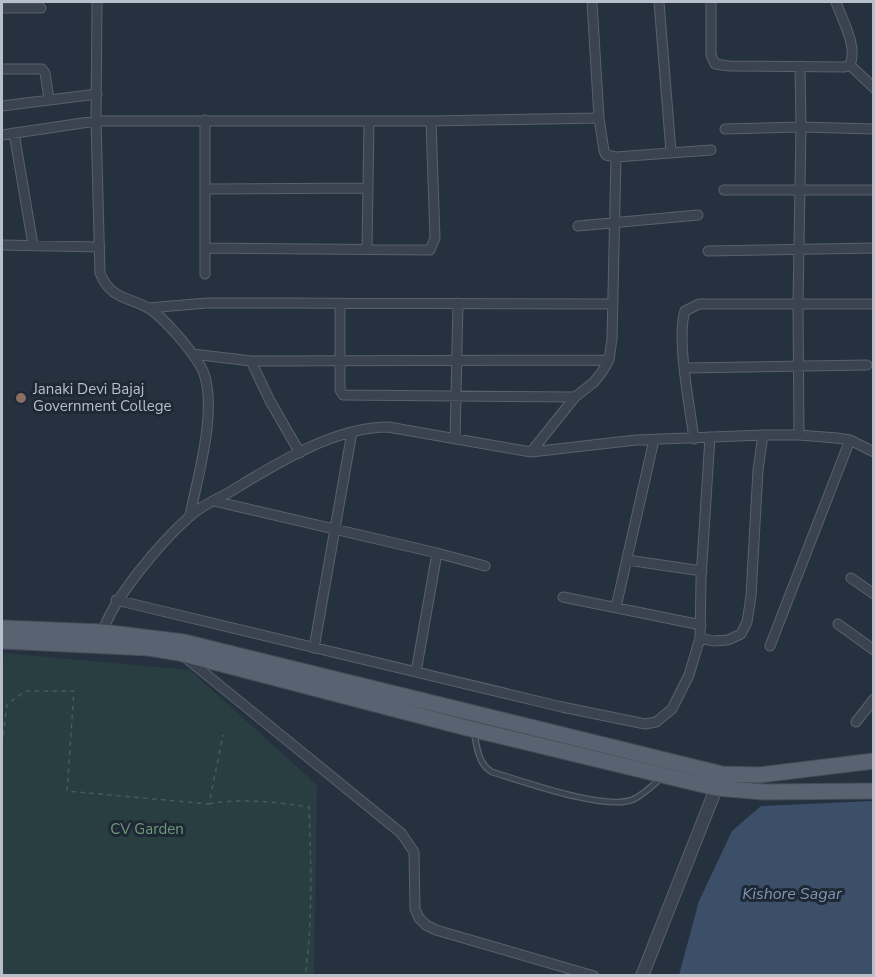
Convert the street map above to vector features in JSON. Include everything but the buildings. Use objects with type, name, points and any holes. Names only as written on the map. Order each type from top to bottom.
[{"type":"main road","points":[[2,628],[101,639],[180,653],[474,730],[664,775],[719,781],[873,761]]},
{"type":"main road","points":[[2,641],[101,639],[184,642],[764,792],[873,791]]},
{"type":"street","points":[[97,2],[96,120],[100,273],[105,285],[117,296],[148,308],[159,315],[193,354],[203,371],[208,410],[190,515]]},
{"type":"street","points":[[592,2],[599,118],[604,151],[610,157],[616,157],[711,150]]},
{"type":"street","points":[[659,2],[671,152]]},
{"type":"street","points":[[711,2],[711,55],[716,64],[844,67],[850,65],[853,58],[852,49],[836,2]]},
{"type":"street","points":[[4,6],[41,9]]},
{"type":"street","points":[[850,65],[873,88]]},
{"type":"street","points":[[799,435],[800,66]]},
{"type":"street","points":[[2,69],[42,69],[49,99]]},
{"type":"street","points":[[2,106],[97,94]]},
{"type":"street","points":[[2,135],[96,120],[431,121],[599,118]]},
{"type":"street","points":[[205,120],[205,274]]},
{"type":"street","points":[[367,249],[369,121]]},
{"type":"street","points":[[205,248],[430,250],[435,238],[431,121]]},
{"type":"street","points":[[725,129],[801,127],[873,129]]},
{"type":"street","points":[[14,133],[33,245]]},
{"type":"street","points":[[531,452],[574,397],[594,382],[609,360],[614,304],[616,157]]},
{"type":"street","points":[[205,189],[368,189]]},
{"type":"street","points":[[724,190],[873,190]]},
{"type":"street","points":[[578,226],[698,215]]},
{"type":"street","points":[[2,245],[100,247]]},
{"type":"street","points":[[708,251],[873,248]]},
{"type":"street","points":[[148,308],[207,303],[614,304]]},
{"type":"street","points":[[340,303],[340,390],[343,395],[574,397]]},
{"type":"street","points":[[455,439],[458,303]]},
{"type":"street","points":[[694,439],[685,368],[682,321],[685,311],[699,304],[873,304]]},
{"type":"street","points":[[193,354],[251,361],[609,360]]},
{"type":"street","points":[[251,361],[270,401],[300,453]]},
{"type":"street","points":[[685,368],[867,365]]},
{"type":"street","points":[[101,639],[117,600],[190,515],[300,453],[368,427],[388,427],[531,452],[654,440],[799,435],[850,440],[873,452]]},
{"type":"street","points":[[314,648],[352,432]]},
{"type":"street","points":[[700,638],[728,640],[741,634],[747,622],[763,435]]},
{"type":"street","points":[[117,600],[562,708],[645,724],[656,722],[672,709],[689,675],[700,638],[710,437]]},
{"type":"street","points":[[616,607],[654,440]]},
{"type":"street","points":[[770,646],[850,440]]},
{"type":"street","points":[[214,501],[485,566]]},
{"type":"street","points":[[416,672],[437,553]]},
{"type":"street","points":[[627,560],[702,571]]},
{"type":"street","points":[[851,578],[873,594]]},
{"type":"street","points":[[563,597],[700,625]]},
{"type":"street","points":[[838,624],[873,650]]},
{"type":"street","points":[[180,653],[401,833],[414,852],[415,909],[419,918],[426,925],[492,948],[594,975]]},
{"type":"street","points":[[856,722],[873,699]]},
{"type":"street","points":[[642,975],[719,781]]},
{"type":"lane","points":[[474,730],[478,755],[485,768],[589,800],[615,804],[633,800],[664,775]]},
{"type":"path","points":[[2,744],[7,704],[26,691],[74,691],[67,791],[209,804],[225,801],[309,807],[311,851],[308,956],[305,975]]},
{"type":"path","points":[[209,804],[223,735]]},
{"type":"green space","name":"CV Garden","points":[[4,653],[190,670],[317,785],[314,975],[2,975],[2,672]]},
{"type":"water","name":"Kishore Sagar","points":[[873,801],[873,975],[679,975],[699,901],[732,831],[761,806]]},
{"type":"place","name":"Janaki Devi Bajaj Government College","points":[[21,398]]}]
